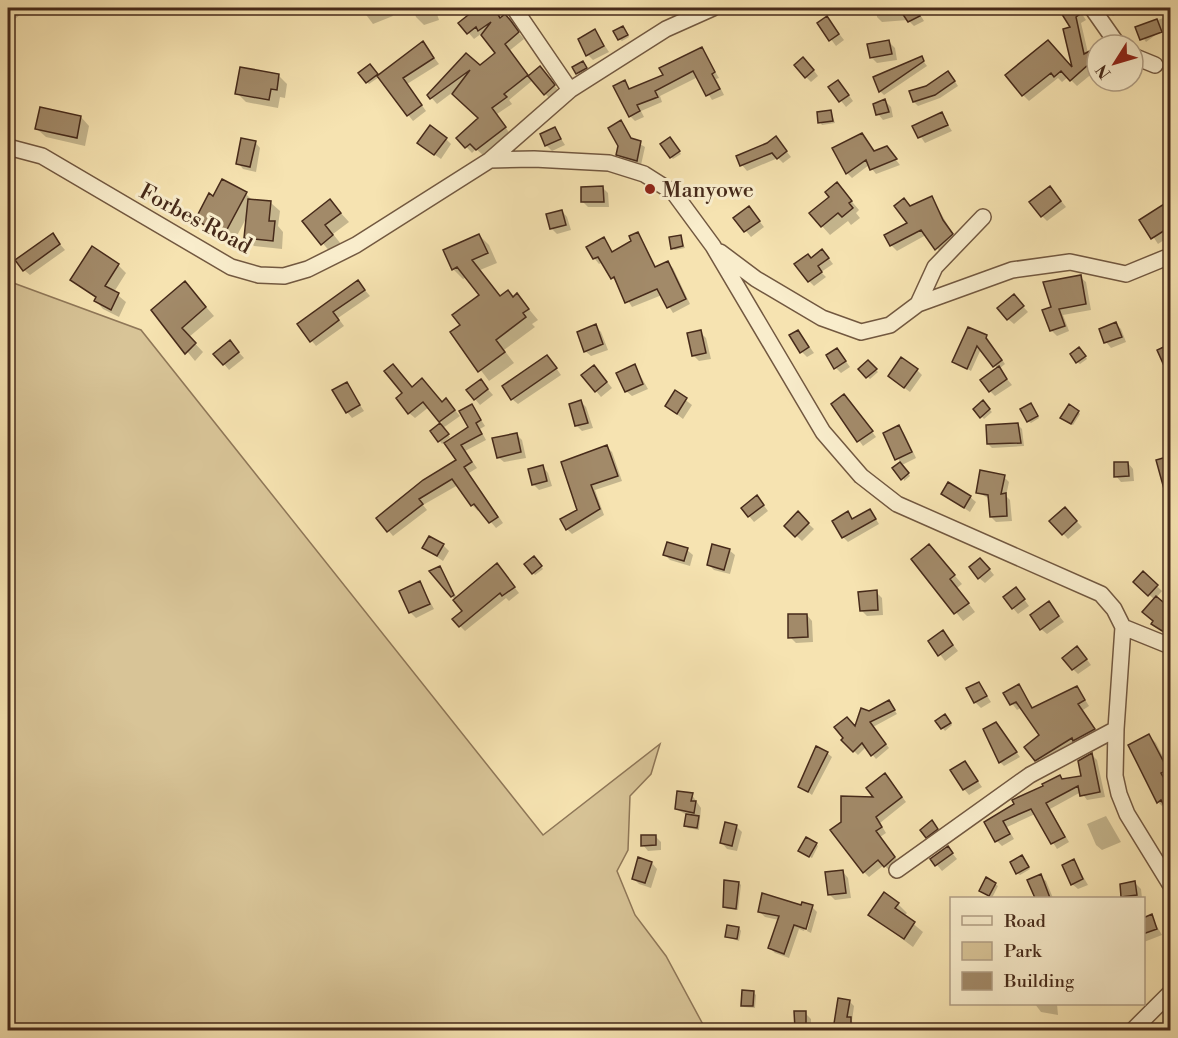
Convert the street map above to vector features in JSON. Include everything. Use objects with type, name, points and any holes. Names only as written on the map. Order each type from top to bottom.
[{"type":"street","points":[[514,8],[570,90]]},
{"type":"street","name":"Forbes Road","points":[[8,147],[42,156],[231,267],[259,275],[284,276],[308,269],[356,245],[490,160],[570,90],[666,29],[713,8]]},
{"type":"street","points":[[1092,8],[1110,33]]},
{"type":"street","points":[[1145,61],[1155,65]]},
{"type":"street","points":[[490,160],[534,159],[609,163],[644,174],[674,193],[713,246],[823,432],[861,476],[897,504],[1101,594],[1114,609],[1123,627],[1116,729],[1115,776],[1119,794],[1127,814],[1170,884]]},
{"type":"street","points":[[918,304],[935,267],[983,217]]},
{"type":"street","points":[[713,246],[756,279],[822,318],[861,332],[890,325],[918,304],[1012,270],[1070,262],[1126,274],[1170,256]]},
{"type":"street","points":[[1123,627],[1170,646]]},
{"type":"street","points":[[897,870],[1030,774],[1116,729]]},
{"type":"street","points":[[1133,1030],[1170,993]]},
{"type":"green space","points":[[8,281],[141,330],[543,835],[660,744],[651,774],[630,796],[628,850],[617,871],[635,915],[666,956],[706,1030],[8,1030]]},
{"type":"building","points":[[477,8],[494,8],[500,18],[505,14],[511,21],[519,32],[505,44],[528,75],[504,94],[507,97],[492,108],[506,127],[476,150],[470,144],[465,148],[456,138],[478,118],[452,94],[470,70],[430,99],[427,95],[466,53],[480,65],[495,53],[481,35],[491,22],[478,31],[476,27],[467,34],[458,23]]},
{"type":"building","points":[[915,8],[920,16],[908,22],[902,13]]},
{"type":"building","points":[[1058,8],[1082,8],[1083,12],[1076,17],[1085,53],[1085,68],[1070,81],[1061,71],[1054,77],[1051,73],[1022,96],[1005,75],[1048,40],[1072,67],[1063,29],[1070,27]]},
{"type":"building","points":[[827,16],[839,34],[829,41],[817,23]]},
{"type":"building","points":[[1157,19],[1162,32],[1145,38],[1145,33],[1137,33],[1135,27]]},
{"type":"building","points":[[623,26],[628,35],[618,40],[613,31]]},
{"type":"building","points":[[595,29],[604,46],[586,56],[578,39]]},
{"type":"building","points":[[889,40],[892,54],[870,58],[867,44]]},
{"type":"building","points":[[423,41],[434,58],[403,78],[422,105],[407,116],[377,76]]},
{"type":"building","points":[[702,47],[715,72],[712,74],[720,89],[706,96],[693,71],[655,91],[658,97],[637,105],[640,111],[629,117],[613,86],[625,80],[629,89],[663,75],[659,68]]},
{"type":"building","points":[[922,56],[924,61],[879,92],[873,77]]},
{"type":"building","points":[[803,57],[814,70],[805,78],[794,65]]},
{"type":"building","points":[[583,61],[587,68],[576,74],[572,67]]},
{"type":"building","points":[[370,64],[378,74],[366,83],[358,73]]},
{"type":"building","points":[[540,66],[555,85],[544,95],[528,76]]},
{"type":"building","points":[[240,67],[279,74],[277,90],[271,89],[269,100],[235,94]]},
{"type":"building","points":[[948,71],[955,81],[935,95],[913,102],[909,91],[926,86]]},
{"type":"building","points":[[838,80],[849,95],[839,102],[828,87]]},
{"type":"building","points":[[885,99],[889,112],[876,115],[873,104]]},
{"type":"building","points":[[40,107],[81,116],[77,138],[35,129]]},
{"type":"building","points":[[831,110],[833,121],[818,123],[817,112]]},
{"type":"building","points":[[942,112],[948,125],[918,138],[912,126]]},
{"type":"building","points":[[621,120],[631,138],[641,141],[637,161],[616,155],[618,146],[608,128]]},
{"type":"building","points":[[430,125],[447,138],[434,155],[417,143]]},
{"type":"building","points":[[555,127],[561,139],[545,146],[540,134]]},
{"type":"building","points":[[862,133],[874,151],[887,146],[897,159],[870,170],[866,160],[846,174],[832,148]]},
{"type":"building","points":[[776,136],[787,151],[777,159],[772,153],[740,166],[736,156],[767,143]]},
{"type":"building","points":[[670,137],[680,151],[670,158],[660,144]]},
{"type":"building","points":[[241,138],[256,141],[250,167],[236,164]]},
{"type":"building","points":[[222,179],[247,192],[224,235],[195,220],[209,193],[213,196]]},
{"type":"building","points":[[837,182],[852,201],[849,203],[853,208],[842,217],[838,213],[821,227],[809,213],[829,197],[825,192]]},
{"type":"building","points":[[603,186],[604,202],[581,202],[581,187]]},
{"type":"building","points":[[1050,186],[1061,201],[1041,217],[1029,202]]},
{"type":"building","points":[[932,196],[943,220],[953,234],[935,250],[921,230],[890,246],[884,235],[907,223],[894,206],[904,198],[910,206]]},
{"type":"building","points":[[248,199],[271,201],[269,221],[275,221],[273,241],[244,238]]},
{"type":"building","points":[[330,199],[341,213],[325,225],[333,235],[321,245],[302,221]]},
{"type":"building","points":[[1164,204],[1170,214],[1170,227],[1151,239],[1139,220]]},
{"type":"building","points":[[749,206],[760,221],[744,232],[733,218]]},
{"type":"building","points":[[562,210],[566,225],[550,229],[546,214]]},
{"type":"building","points":[[638,232],[655,267],[668,261],[686,299],[667,308],[657,289],[625,303],[614,277],[611,279],[598,257],[593,259],[586,247],[604,237],[612,252],[631,241],[629,236]]},
{"type":"building","points":[[53,233],[60,244],[23,271],[15,260]]},
{"type":"building","points":[[479,234],[488,253],[472,260],[500,296],[508,290],[513,297],[517,293],[529,309],[523,313],[526,317],[496,340],[505,352],[478,372],[450,332],[460,325],[452,315],[479,295],[457,267],[452,270],[443,250]]},
{"type":"building","points":[[681,235],[683,246],[671,249],[669,237]]},
{"type":"building","points":[[92,246],[119,264],[105,286],[119,293],[111,310],[94,301],[96,297],[70,280]]},
{"type":"building","points":[[822,249],[829,258],[818,266],[822,272],[808,282],[794,264],[808,254],[811,258]]},
{"type":"building","points":[[1081,275],[1086,304],[1059,309],[1065,326],[1050,331],[1042,310],[1051,307],[1043,282]]},
{"type":"building","points":[[358,280],[365,290],[333,312],[339,320],[310,342],[297,324]]},
{"type":"building","points":[[185,281],[206,307],[182,328],[196,343],[185,354],[151,310]]},
{"type":"building","points":[[1014,294],[1024,306],[1007,320],[997,308]]},
{"type":"building","points":[[1116,322],[1122,337],[1104,343],[1099,329]]},
{"type":"building","points":[[596,324],[603,344],[584,352],[577,332]]},
{"type":"building","points":[[968,327],[987,335],[986,338],[1002,360],[993,367],[977,346],[967,369],[952,362]]},
{"type":"building","points":[[701,330],[706,353],[692,356],[687,333]]},
{"type":"building","points":[[798,330],[809,347],[800,353],[789,335]]},
{"type":"building","points":[[230,340],[239,352],[223,365],[213,354]]},
{"type":"building","points":[[1170,344],[1170,379],[1157,350]]},
{"type":"building","points":[[1079,347],[1086,356],[1076,363],[1070,354]]},
{"type":"building","points":[[837,348],[846,361],[834,369],[826,355]]},
{"type":"building","points":[[547,355],[557,368],[511,400],[502,386]]},
{"type":"building","points":[[901,357],[918,369],[904,388],[888,376]]},
{"type":"building","points":[[868,360],[877,369],[866,378],[858,369]]},
{"type":"building","points":[[393,364],[412,387],[422,378],[442,402],[446,398],[455,410],[439,422],[423,402],[408,414],[396,398],[402,393],[384,371]]},
{"type":"building","points":[[635,364],[643,384],[625,392],[616,373]]},
{"type":"building","points":[[594,365],[607,382],[595,392],[581,375]]},
{"type":"building","points":[[999,366],[1007,379],[989,392],[980,380]]},
{"type":"building","points":[[481,379],[488,389],[474,400],[466,390]]},
{"type":"building","points":[[347,382],[360,405],[346,413],[332,390]]},
{"type":"building","points":[[675,390],[687,398],[677,414],[665,406]]},
{"type":"building","points":[[844,394],[873,431],[857,442],[831,404]]},
{"type":"building","points":[[581,400],[588,423],[575,426],[569,404]]},
{"type":"building","points":[[983,400],[990,409],[980,418],[973,409]]},
{"type":"building","points":[[1031,403],[1038,416],[1027,422],[1020,409]]},
{"type":"building","points":[[472,404],[481,420],[476,423],[482,434],[461,445],[472,462],[464,467],[498,517],[489,523],[474,504],[471,506],[452,479],[419,499],[423,504],[387,532],[376,518],[423,480],[456,460],[444,443],[468,427],[459,411]]},
{"type":"building","points":[[1069,404],[1079,411],[1071,424],[1060,418]]},
{"type":"building","points":[[440,423],[449,434],[438,442],[430,431]]},
{"type":"building","points":[[1018,423],[1021,443],[987,444],[986,425]]},
{"type":"building","points":[[899,425],[912,452],[895,460],[883,433]]},
{"type":"building","points":[[517,433],[521,452],[497,458],[492,438]]},
{"type":"building","points":[[607,445],[618,476],[591,485],[600,509],[566,530],[560,519],[577,510],[561,462]]},
{"type":"building","points":[[1170,456],[1170,500],[1167,500],[1156,460]]},
{"type":"building","points":[[900,462],[909,473],[901,480],[892,468]]},
{"type":"building","points":[[1114,462],[1128,462],[1129,476],[1114,477]]},
{"type":"building","points":[[543,465],[547,481],[532,485],[528,469]]},
{"type":"building","points":[[980,470],[1005,475],[1001,494],[1006,493],[1007,516],[990,517],[988,495],[976,493]]},
{"type":"building","points":[[948,482],[971,496],[964,508],[941,494]]},
{"type":"building","points":[[757,495],[764,505],[748,517],[741,508]]},
{"type":"building","points":[[1065,507],[1077,521],[1062,535],[1049,521]]},
{"type":"building","points":[[870,509],[876,519],[842,538],[832,521],[848,511],[852,519]]},
{"type":"building","points":[[798,511],[809,523],[795,537],[784,526]]},
{"type":"building","points":[[429,536],[444,544],[437,556],[422,548]]},
{"type":"building","points":[[667,542],[688,548],[684,561],[663,555]]},
{"type":"building","points":[[712,544],[730,549],[724,570],[707,565]]},
{"type":"building","points":[[929,544],[955,575],[950,579],[969,603],[954,614],[911,559]]},
{"type":"building","points":[[534,556],[542,566],[532,574],[524,564]]},
{"type":"building","points":[[980,558],[990,569],[978,579],[969,567]]},
{"type":"building","points":[[497,563],[515,587],[502,596],[500,593],[459,627],[452,619],[462,611],[453,600]]},
{"type":"building","points":[[440,566],[454,595],[451,597],[429,571]]},
{"type":"building","points":[[1143,571],[1158,585],[1148,596],[1133,582]]},
{"type":"building","points":[[420,581],[430,604],[409,613],[399,591]]},
{"type":"building","points":[[1016,587],[1025,599],[1012,609],[1003,597]]},
{"type":"building","points":[[877,590],[878,610],[860,611],[858,592]]},
{"type":"building","points":[[1156,596],[1170,608],[1170,630],[1167,634],[1151,624],[1153,621],[1142,612]]},
{"type":"building","points":[[1049,601],[1059,616],[1040,630],[1030,615]]},
{"type":"building","points":[[788,614],[807,614],[808,637],[788,638]]},
{"type":"building","points":[[943,630],[953,645],[938,656],[928,641]]},
{"type":"building","points":[[1077,646],[1087,659],[1072,670],[1062,658]]},
{"type":"building","points":[[979,682],[987,696],[974,703],[966,688]]},
{"type":"building","points":[[1019,684],[1032,708],[1077,686],[1085,700],[1078,704],[1095,729],[1073,741],[1072,738],[1035,761],[1024,747],[1039,735],[1016,702],[1010,705],[1003,693]]},
{"type":"building","points":[[889,700],[895,710],[870,722],[886,744],[871,756],[862,743],[853,752],[841,740],[843,738],[834,727],[847,717],[855,726],[861,708],[869,711]]},
{"type":"building","points":[[945,714],[951,723],[941,729],[935,721]]},
{"type":"building","points":[[996,722],[1017,752],[999,763],[983,729]]},
{"type":"building","points":[[1149,734],[1168,770],[1161,773],[1170,789],[1170,817],[1161,800],[1157,803],[1128,745]]},
{"type":"building","points":[[816,746],[828,752],[808,792],[798,787]]},
{"type":"building","points":[[1092,753],[1100,792],[1080,796],[1078,786],[1046,803],[1065,837],[1051,844],[1031,809],[1003,821],[1010,834],[995,842],[984,822],[1014,804],[1012,800],[1043,786],[1042,784],[1060,775],[1062,779],[1081,776],[1078,761]]},
{"type":"building","points":[[965,761],[978,781],[963,790],[950,770]]},
{"type":"building","points":[[885,773],[902,797],[876,817],[882,827],[876,831],[895,857],[884,867],[878,860],[863,873],[830,830],[841,822],[841,796],[873,797],[866,788]]},
{"type":"building","points":[[677,791],[693,793],[691,801],[696,801],[694,813],[675,809]]},
{"type":"building","points":[[686,814],[699,816],[697,828],[684,826]]},
{"type":"building","points":[[932,820],[938,829],[926,838],[920,830]]},
{"type":"building","points":[[725,822],[737,825],[732,846],[720,843]]},
{"type":"building","points":[[641,835],[656,835],[656,845],[641,846]]},
{"type":"building","points":[[806,837],[817,843],[809,857],[798,851]]},
{"type":"building","points":[[948,846],[953,853],[935,866],[930,859]]},
{"type":"building","points":[[1022,855],[1029,867],[1016,874],[1010,862]]},
{"type":"building","points":[[638,857],[652,862],[645,883],[632,879]]},
{"type":"building","points":[[1074,859],[1083,879],[1071,885],[1062,865]]},
{"type":"building","points":[[843,870],[846,893],[828,895],[825,872]]},
{"type":"building","points":[[1041,874],[1050,897],[1035,897],[1027,880]]},
{"type":"building","points":[[986,877],[996,883],[989,896],[979,891]]},
{"type":"building","points":[[724,880],[739,882],[736,909],[723,907]]},
{"type":"building","points":[[1135,881],[1137,895],[1121,897],[1120,884]]},
{"type":"building","points":[[884,892],[899,903],[895,908],[915,922],[904,939],[868,915]]},
{"type":"building","points":[[762,893],[801,905],[802,902],[813,905],[806,929],[794,925],[784,954],[768,948],[779,916],[758,912]]},
{"type":"building","points":[[1152,914],[1157,929],[1145,933],[1145,917]]},
{"type":"building","points":[[727,925],[739,927],[737,939],[725,937]]},
{"type":"building","points":[[742,990],[754,991],[753,1006],[741,1006]]},
{"type":"building","points":[[838,998],[850,1000],[847,1017],[851,1017],[851,1030],[833,1030]]},
{"type":"building","points":[[794,1011],[806,1011],[806,1029],[795,1029]]},
{"type":"place","name":"Manyowe","points":[[650,189]]}]
